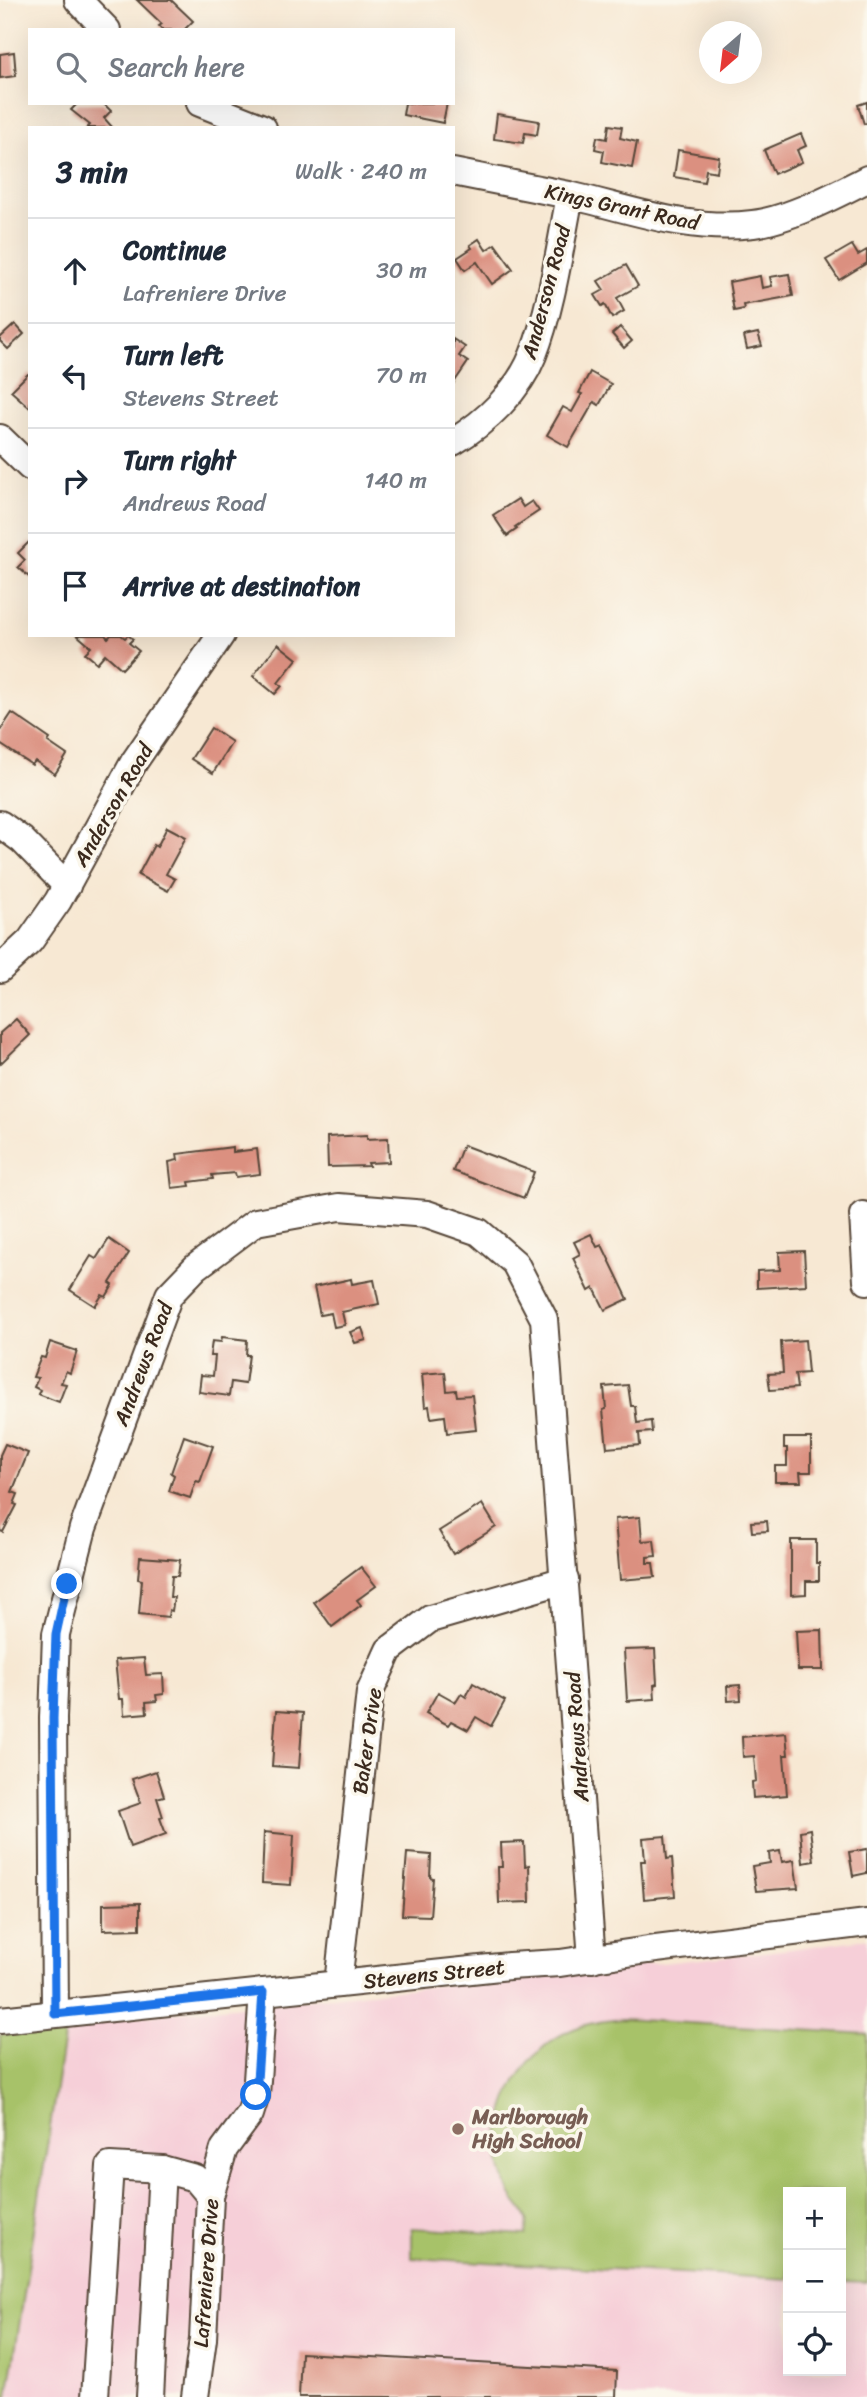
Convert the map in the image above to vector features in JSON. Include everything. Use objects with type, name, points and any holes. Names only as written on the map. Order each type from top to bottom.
[{"type":"street","points":[[78,0],[105,28]]},
{"type":"street","points":[[203,105],[257,126]]},
{"type":"street","name":"Kings Grant Road","points":[[455,172],[570,196],[669,221],[706,226],[755,224],[836,195],[867,179]]},
{"type":"street","name":"Anderson Road","points":[[455,441],[473,429],[499,405],[517,383],[533,356],[548,302],[570,196]]},
{"type":"street","points":[[0,438],[28,465]]},
{"type":"street","name":"Anderson Road","points":[[0,969],[30,941],[67,886],[134,762],[216,637]]},
{"type":"street","points":[[0,824],[22,840],[67,886]]},
{"type":"street","name":"Andrews Road","points":[[55,2014],[53,1718],[56,1634],[83,1528],[169,1296],[196,1267],[256,1222],[339,1207],[427,1214],[479,1232],[515,1263],[544,1319],[592,1959]]},
{"type":"street","points":[[863,1215],[867,1282]]},
{"type":"street","name":"Baker Drive","points":[[338,1984],[370,1692],[389,1650],[430,1619],[565,1580]]},
{"type":"street","name":"Stevens Street","points":[[0,2020],[592,1959],[867,1923]]},
{"type":"street","name":"Lafreniere Drive","points":[[195,2397],[203,2339],[210,2196],[224,2149],[250,2114],[256,2095],[263,1992]]},
{"type":"street","points":[[167,2170],[224,2149]]},
{"type":"street","points":[[95,2397],[110,2166],[167,2170],[195,2178],[210,2196]]},
{"type":"street","points":[[150,2397],[167,2170]]},
{"type":"shaded area","name":"Marlborough High School","points":[[867,1939],[867,2397],[8,2397],[66,2024],[750,1954]]},
{"type":"green space","points":[[622,2019],[867,2034],[867,2283],[846,2282],[846,2187],[783,2187],[783,2279],[412,2258],[412,2228],[526,2235],[527,2219],[507,2187],[502,2171],[499,2151],[504,2109],[512,2089],[536,2054],[569,2031]]},
{"type":"green space","points":[[66,2024],[8,2397],[0,2397],[0,2035]]},
{"type":"building","points":[[137,0],[171,0],[193,21],[186,28],[161,28],[159,26],[162,24]]},
{"type":"building","points":[[14,52],[16,76],[0,78],[0,54]]},
{"type":"building","points":[[867,102],[867,123],[864,124],[858,105]]},
{"type":"building","points":[[76,105],[105,105],[111,111],[104,118],[111,126],[89,126],[71,110]]},
{"type":"building","points":[[405,105],[447,105],[443,123],[403,115]]},
{"type":"building","points":[[497,114],[539,121],[537,135],[525,133],[523,143],[494,139]]},
{"type":"building","points":[[609,125],[622,127],[620,138],[637,142],[632,168],[602,162],[604,151],[595,149],[597,137],[607,139]]},
{"type":"building","points":[[801,134],[806,146],[797,150],[802,162],[774,174],[764,150]]},
{"type":"building","points":[[678,150],[719,157],[717,172],[706,170],[704,182],[674,177]]},
{"type":"building","points":[[479,239],[486,250],[495,244],[513,269],[492,284],[477,262],[465,270],[457,258],[472,248],[470,245]]},
{"type":"building","points":[[852,245],[858,255],[867,250],[867,263],[839,280],[826,260]]},
{"type":"building","points":[[626,265],[638,286],[617,298],[624,311],[612,318],[605,304],[602,306],[595,295],[604,290],[598,281]]},
{"type":"building","points":[[789,274],[793,296],[743,305],[744,309],[734,311],[729,282],[760,276],[762,288],[772,286],[770,277]]},
{"type":"building","points":[[15,324],[24,334],[8,349],[0,338]]},
{"type":"building","points":[[620,327],[632,341],[624,348],[612,334]]},
{"type":"building","points":[[758,333],[762,346],[747,349],[744,336]]},
{"type":"building","points":[[455,340],[465,347],[459,356],[468,362],[455,381]]},
{"type":"building","points":[[590,372],[611,384],[599,405],[594,402],[568,447],[547,435],[563,407],[572,412]]},
{"type":"building","points":[[28,374],[28,406],[11,391]]},
{"type":"building","points":[[518,499],[523,507],[532,501],[539,511],[515,527],[517,529],[507,536],[493,515]]},
{"type":"building","points":[[28,543],[28,576],[18,567],[25,560],[18,553]]},
{"type":"building","points":[[79,637],[130,637],[133,639],[129,643],[139,651],[122,669],[105,654],[97,663],[85,653],[91,647]]},
{"type":"building","points":[[278,644],[297,659],[278,683],[282,686],[275,694],[253,676]]},
{"type":"building","points":[[12,713],[50,739],[48,742],[67,755],[55,774],[35,761],[32,765],[0,744],[0,731]]},
{"type":"building","points":[[211,728],[232,742],[213,773],[191,759]]},
{"type":"building","points":[[167,827],[186,837],[166,874],[175,879],[168,891],[138,875]]},
{"type":"building","points":[[16,1019],[30,1035],[0,1064],[0,1033]]},
{"type":"building","points":[[367,1135],[367,1139],[388,1138],[389,1162],[368,1163],[369,1166],[328,1167],[327,1137]]},
{"type":"building","points":[[463,1145],[534,1172],[524,1198],[453,1171]]},
{"type":"building","points":[[233,1147],[233,1152],[257,1149],[260,1174],[236,1177],[235,1173],[212,1175],[213,1179],[189,1182],[190,1186],[172,1188],[169,1162],[178,1160],[177,1154]]},
{"type":"building","points":[[591,1234],[597,1247],[602,1245],[628,1299],[605,1310],[594,1288],[589,1291],[573,1258],[580,1254],[574,1242]]},
{"type":"building","points":[[109,1239],[129,1253],[110,1283],[113,1285],[106,1297],[102,1295],[95,1306],[70,1290],[91,1256],[96,1259]]},
{"type":"building","points":[[804,1251],[806,1285],[757,1288],[757,1271],[780,1270],[779,1252]]},
{"type":"building","points":[[351,1279],[352,1284],[374,1280],[379,1304],[342,1312],[345,1325],[334,1327],[331,1313],[320,1315],[314,1287]]},
{"type":"building","points":[[362,1328],[366,1340],[355,1343],[350,1332]]},
{"type":"building","points":[[222,1337],[247,1340],[246,1355],[249,1355],[245,1384],[231,1382],[229,1396],[199,1392],[201,1375],[213,1376],[215,1356],[210,1356],[212,1341],[221,1342]]},
{"type":"building","points":[[805,1340],[808,1373],[795,1374],[797,1388],[770,1390],[768,1374],[783,1373],[781,1342]]},
{"type":"building","points":[[50,1342],[77,1351],[70,1373],[66,1371],[61,1383],[66,1384],[59,1402],[38,1394],[40,1390],[34,1387],[38,1378],[33,1377],[41,1357],[45,1358]]},
{"type":"building","points":[[445,1372],[447,1391],[456,1390],[457,1396],[472,1395],[476,1430],[447,1433],[445,1416],[431,1418],[429,1406],[425,1407],[422,1374]]},
{"type":"building","points":[[628,1385],[637,1423],[651,1421],[652,1432],[639,1433],[640,1445],[607,1448],[603,1410],[606,1409],[604,1387]]},
{"type":"building","points":[[184,1436],[213,1446],[200,1482],[196,1481],[190,1498],[169,1491],[174,1475],[171,1473]]},
{"type":"building","points":[[784,1438],[811,1438],[811,1472],[800,1472],[801,1482],[775,1482],[775,1466],[787,1466]]},
{"type":"building","points":[[5,1444],[28,1453],[12,1492],[18,1494],[14,1504],[17,1505],[3,1532],[0,1531],[0,1455]]},
{"type":"building","points":[[482,1504],[496,1527],[453,1554],[439,1531]]},
{"type":"building","points":[[640,1517],[642,1541],[654,1540],[656,1556],[647,1557],[647,1563],[653,1563],[655,1577],[620,1580],[615,1519]]},
{"type":"building","points":[[767,1521],[768,1531],[752,1532],[751,1522]]},
{"type":"building","points":[[791,1540],[816,1540],[819,1581],[806,1581],[806,1594],[791,1595]]},
{"type":"building","points":[[140,1557],[180,1560],[178,1576],[172,1576],[170,1597],[174,1597],[172,1611],[169,1610],[168,1617],[139,1614],[142,1580],[138,1579]]},
{"type":"building","points":[[361,1567],[376,1586],[357,1600],[361,1605],[332,1627],[314,1602]]},
{"type":"building","points":[[822,1630],[823,1670],[798,1670],[796,1631]]},
{"type":"building","points":[[655,1649],[655,1699],[627,1701],[624,1650]]},
{"type":"building","points":[[144,1658],[146,1675],[163,1674],[164,1694],[156,1695],[157,1701],[146,1702],[147,1713],[124,1715],[123,1699],[119,1699],[115,1660]]},
{"type":"building","points":[[473,1683],[505,1701],[491,1726],[476,1717],[468,1730],[451,1721],[448,1725],[426,1713],[438,1692],[456,1702],[461,1694],[466,1697]]},
{"type":"building","points":[[740,1685],[741,1700],[728,1701],[727,1686]]},
{"type":"building","points":[[276,1711],[303,1713],[299,1768],[272,1766]]},
{"type":"building","points":[[786,1733],[788,1755],[784,1755],[787,1795],[753,1798],[752,1782],[756,1781],[754,1756],[743,1757],[742,1737]]},
{"type":"building","points":[[156,1771],[164,1796],[157,1798],[166,1834],[130,1847],[118,1811],[141,1803],[132,1779]]},
{"type":"building","points":[[810,1829],[814,1861],[803,1863],[800,1831]]},
{"type":"building","points":[[264,1832],[294,1835],[291,1885],[262,1883]]},
{"type":"building","points":[[665,1836],[667,1859],[672,1858],[675,1896],[644,1899],[641,1861],[645,1861],[643,1838]]},
{"type":"building","points":[[524,1842],[525,1866],[529,1865],[530,1902],[499,1903],[498,1867],[502,1867],[501,1843]]},
{"type":"building","points":[[867,1849],[867,1873],[853,1876],[849,1852]]},
{"type":"building","points":[[780,1851],[782,1862],[794,1860],[798,1888],[756,1891],[752,1866],[770,1863],[769,1853]]},
{"type":"building","points":[[407,1853],[431,1855],[430,1877],[433,1878],[430,1916],[402,1915]]},
{"type":"building","points":[[140,1903],[140,1929],[103,1930],[103,1904]]},
{"type":"building","points":[[301,2353],[617,2371],[616,2397],[299,2397]]},
{"type":"place","name":"Marlborough High School","points":[[458,2129]]},
{"type":"route","points":[[67,1584],[56,1634],[53,1718],[55,2014],[263,1992],[256,2095]]}]
